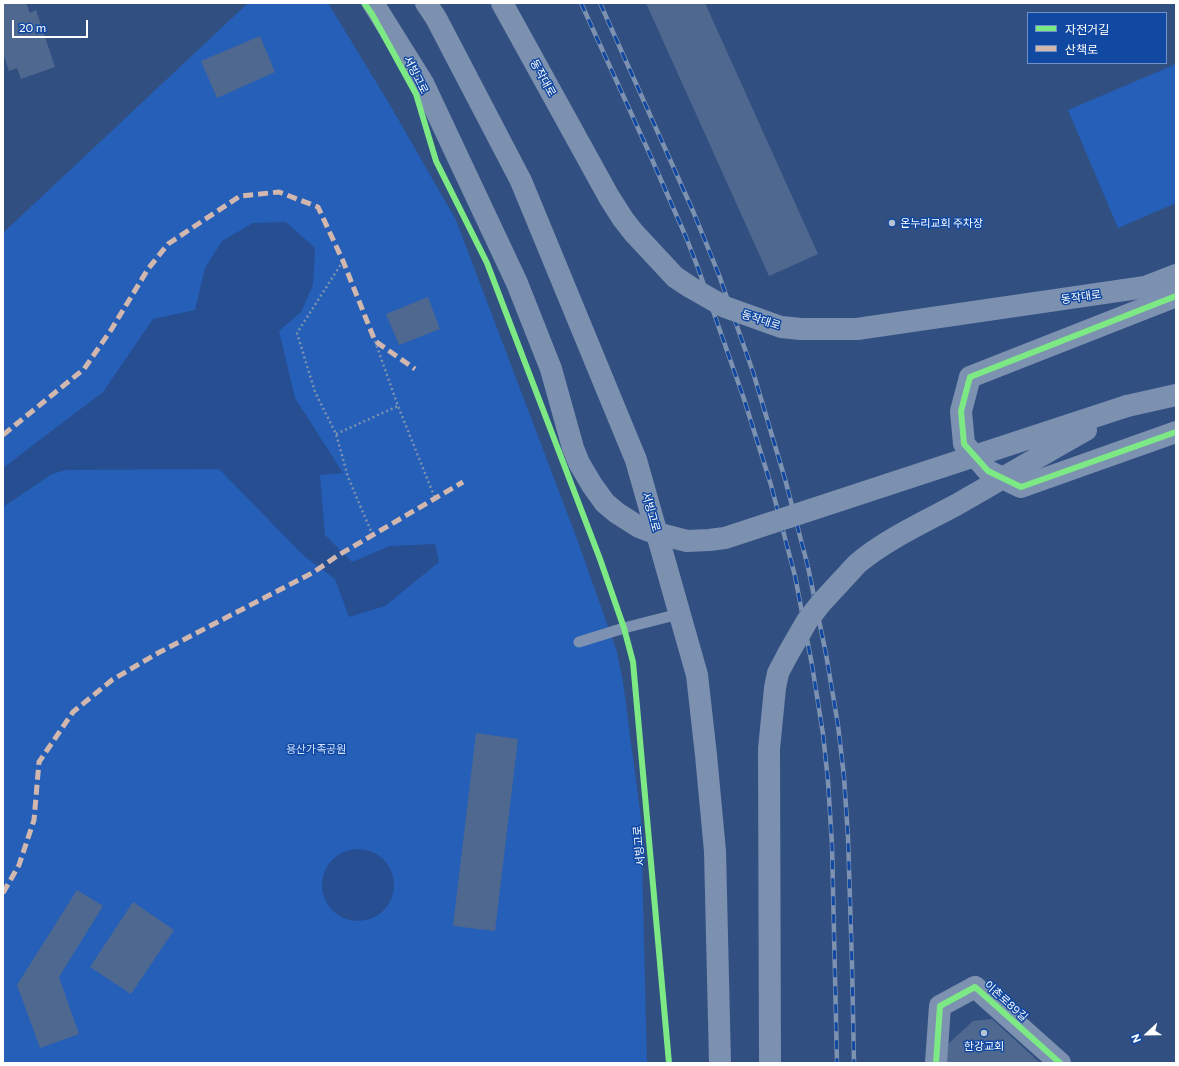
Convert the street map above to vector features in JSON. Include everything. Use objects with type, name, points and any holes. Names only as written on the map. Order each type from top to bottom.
[{"type":"main road","points":[[373,3],[423,83],[517,283],[551,369],[573,448],[579,463],[605,503],[617,513],[639,527],[666,537],[687,541],[725,538],[1127,406],[1176,386]]},
{"type":"main road","name":"서빙고로","points":[[426,3],[521,181],[636,460],[663,552],[697,675],[706,755],[715,851],[720,1063]]},
{"type":"main road","name":"동작대로","points":[[502,3],[609,197],[634,233],[675,277],[714,302],[740,313],[781,327],[801,329],[857,330],[1145,287],[1176,275]]},
{"type":"main road","points":[[770,1063],[769,748],[778,673],[812,613],[857,564],[870,553],[988,487],[1011,472],[1127,406],[1176,395]]},
{"type":"street","points":[[1176,296],[970,377],[961,412],[964,444],[988,471],[1021,487],[1176,432]]},
{"type":"street","name":"이촌로89길","points":[[936,1063],[940,1006],[975,987],[1060,1063]]},
{"type":"lane","points":[[579,642],[624,628],[679,614]]},
{"type":"path","points":[[343,261],[297,333],[315,392],[336,434],[348,477],[373,536]]},
{"type":"path","points":[[375,341],[398,406],[436,498]]},
{"type":"path","points":[[336,434],[398,406]]},
{"type":"green space","name":"용산가족공원","points":[[248,3],[328,3],[390,105],[456,220],[577,539],[617,652],[623,682],[641,819],[647,1063],[3,1063],[3,233]]},
{"type":"green space","points":[[1176,64],[1176,203],[1118,228],[1068,110]]},
{"type":"shaded area","points":[[286,222],[315,248],[313,285],[301,312],[279,331],[295,398],[343,473],[320,475],[325,535],[352,562],[390,546],[435,544],[439,562],[385,606],[349,617],[335,579],[304,556],[219,469],[66,470],[52,474],[3,507],[3,468],[103,392],[153,319],[195,310],[205,268],[222,241],[253,223]]},
{"type":"shaded area","points":[[358,849],[378,855],[388,865],[394,885],[388,905],[378,915],[358,921],[338,915],[328,905],[322,885],[328,865],[338,855]]},
{"type":"building","points":[[3,3],[26,3],[30,13],[36,10],[55,67],[21,79],[17,68],[9,71],[3,53]]},
{"type":"building","points":[[646,3],[705,3],[818,254],[769,276]]},
{"type":"building","points":[[260,36],[275,72],[217,98],[201,61]]},
{"type":"building","points":[[428,297],[440,329],[399,345],[386,314]]},
{"type":"building","points":[[476,733],[518,739],[495,931],[453,926]]},
{"type":"building","points":[[77,890],[103,906],[59,977],[79,1034],[40,1048],[17,985]]},
{"type":"building","points":[[133,902],[174,930],[131,994],[90,967]]},
{"type":"building","name":"한강교회","points":[[992,1019],[1040,1063],[946,1063],[947,1045],[973,1021]]},
{"type":"railway","points":[[581,3],[647,148],[698,268],[744,399],[771,485],[795,576],[812,665],[823,734],[828,781],[832,845],[837,1063]]},
{"type":"railway","points":[[600,3],[693,211],[719,275],[753,372],[785,479],[808,567],[826,654],[838,725],[844,777],[848,837],[854,1063]]},
{"type":"marked path","points":[[3,435],[84,369],[111,330],[148,269],[168,244],[240,196],[279,192],[318,207],[343,261],[375,341],[415,369]]},
{"type":"marked path","points":[[3,893],[19,865],[34,820],[39,762],[73,712],[112,680],[158,653],[314,572],[337,556],[463,482]]},
{"type":"cycle path","points":[[364,3],[372,14],[416,94],[436,161],[487,263],[600,559],[624,628],[633,662],[669,1063]]},
{"type":"cycle path","points":[[1176,296],[970,377],[961,411],[964,444],[988,471],[1021,487],[1176,432]]},
{"type":"cycle path","points":[[936,1063],[940,1006],[975,987],[1060,1063]]},
{"type":"place","name":"온누리교회 주차장","points":[[892,223]]},
{"type":"place","name":"한강교회","points":[[984,1033]]}]
